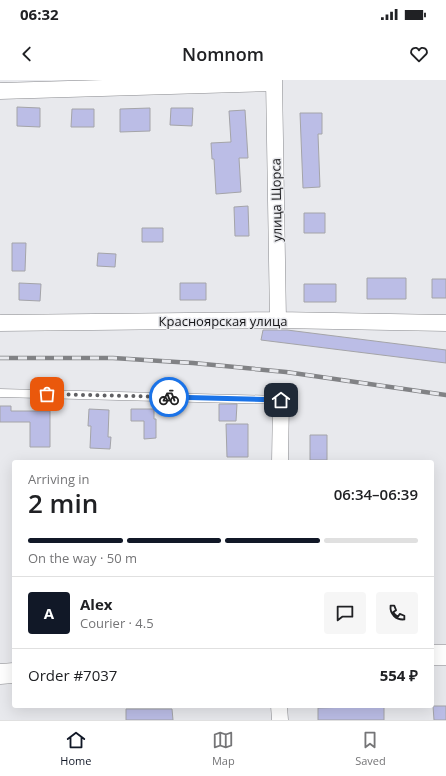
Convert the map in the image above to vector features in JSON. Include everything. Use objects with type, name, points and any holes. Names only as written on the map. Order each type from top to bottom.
[{"type":"street","points":[[0,91],[274,82]]},
{"type":"street","name":"улица Щорса","points":[[274,82],[278,320]]},
{"type":"street","name":"Красноярская улица","points":[[0,323],[278,320],[446,323]]},
{"type":"street","points":[[280,460],[281,400]]},
{"type":"street","points":[[434,655],[446,655]]},
{"type":"street","points":[[0,674],[12,673]]},
{"type":"street","points":[[279,708],[280,720]]},
{"type":"lane","points":[[0,393],[281,400]]},
{"type":"building","points":[[17,107],[40,108],[40,127],[17,126]]},
{"type":"building","points":[[150,108],[150,131],[120,132],[120,109]]},
{"type":"building","points":[[171,108],[193,108],[192,126],[170,125]]},
{"type":"building","points":[[72,109],[94,109],[94,127],[71,127]]},
{"type":"building","points":[[245,110],[248,158],[239,158],[241,192],[216,194],[214,159],[212,159],[211,143],[231,142],[229,111]]},
{"type":"building","points":[[300,113],[322,113],[322,134],[318,134],[320,187],[303,188]]},
{"type":"building","points":[[248,206],[249,236],[235,236],[234,207]]},
{"type":"building","points":[[304,213],[325,213],[325,233],[304,233]]},
{"type":"building","points":[[142,228],[163,228],[163,242],[142,242]]},
{"type":"building","points":[[12,243],[26,243],[25,271],[12,271]]},
{"type":"building","points":[[98,253],[116,254],[115,267],[97,266]]},
{"type":"building","points":[[367,278],[406,278],[406,299],[367,299]]},
{"type":"building","points":[[432,279],[446,279],[446,298],[432,298]]},
{"type":"building","points":[[19,283],[41,284],[40,301],[19,300]]},
{"type":"building","points":[[180,283],[206,283],[206,300],[180,300]]},
{"type":"building","points":[[304,284],[336,284],[336,302],[304,302]]},
{"type":"building","points":[[263,330],[287,330],[446,350],[446,363],[261,340]]},
{"type":"building","points":[[219,404],[237,404],[236,421],[219,421]]},
{"type":"building","points":[[0,406],[11,406],[11,411],[50,411],[50,447],[30,447],[30,422],[0,422]]},
{"type":"building","points":[[89,409],[109,410],[108,437],[111,437],[110,449],[90,448],[91,426],[88,426]]},
{"type":"building","points":[[131,409],[154,409],[154,419],[156,419],[156,438],[144,439],[144,421],[131,421]]},
{"type":"building","points":[[226,424],[248,424],[248,457],[227,457]]},
{"type":"building","points":[[310,435],[327,435],[327,460],[310,460]]},
{"type":"building","points":[[434,706],[446,706],[446,720],[434,720]]},
{"type":"building","points":[[318,708],[384,708],[384,720],[318,720]]},
{"type":"building","points":[[126,709],[172,709],[173,720],[126,720]]},
{"type":"railway","points":[[0,358],[113,358],[193,363],[286,372],[446,395]]},
{"type":"way so far","points":[[47,394],[169,397]]},
{"type":"route","points":[[169,397],[281,400]]}]
